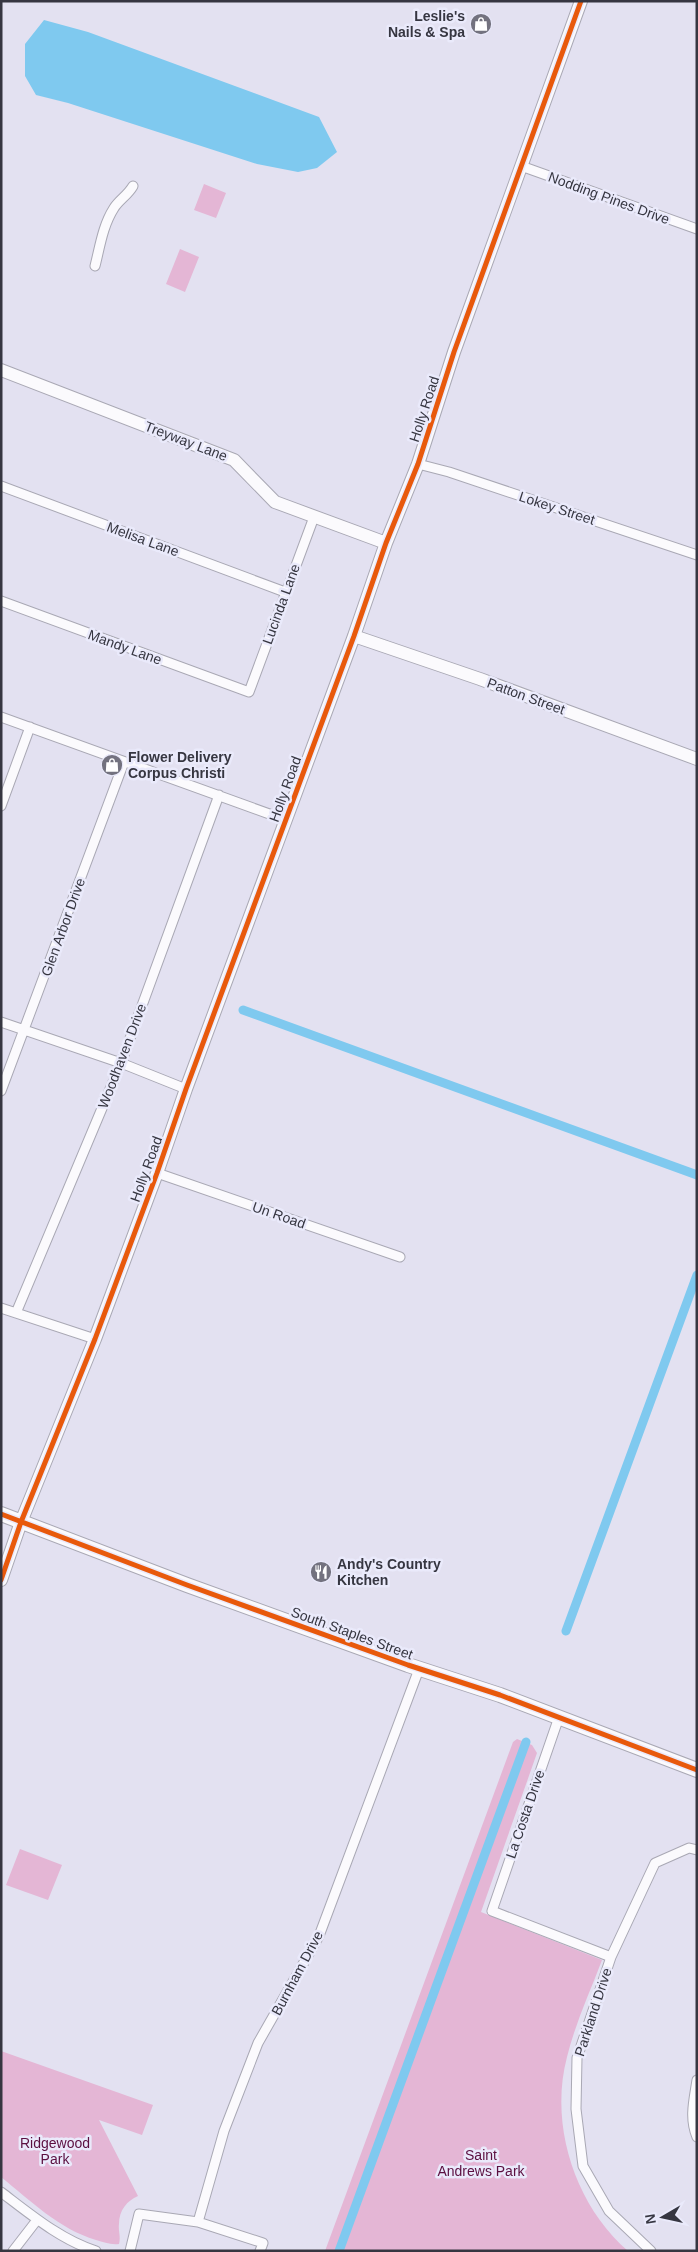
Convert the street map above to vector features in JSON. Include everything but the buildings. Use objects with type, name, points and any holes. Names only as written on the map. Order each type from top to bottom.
[{"type":"main road","name":"Holly Road","points":[[1,1580],[21,1522],[95,1339],[354,636],[386,543],[418,464],[457,344],[581,1]]},
{"type":"main road","name":"Treyway Lane","points":[[1,370],[234,460],[275,502],[386,543]]},
{"type":"main road","name":"Patton Street","points":[[354,636],[507,688],[697,760]]},
{"type":"main road","name":"South Staples Street","points":[[1,1514],[419,1669],[484,1689],[697,1770]]},
{"type":"street","name":"Nodding Pines Drive","points":[[521,166],[697,230]]},
{"type":"street","points":[[95,266],[106,224],[115,206],[128,195],[133,186]]},
{"type":"street","name":"Lokey Street","points":[[418,464],[449,472],[697,555]]},
{"type":"street","name":"Melisa Lane","points":[[1,486],[285,592]]},
{"type":"street","name":"Lucinda Lane","points":[[249,692],[314,517]]},
{"type":"street","name":"Mandy Lane","points":[[1,601],[249,692]]},
{"type":"street","points":[[1,717],[286,820]]},
{"type":"street","points":[[1,806],[30,727]]},
{"type":"street","name":"Glen Arbor Drive","points":[[1,1091],[124,762]]},
{"type":"street","name":"Woodhaven Drive","points":[[16,1313],[121,1063],[219,795]]},
{"type":"street","points":[[1,1022],[121,1063],[186,1089]]},
{"type":"street","name":"Un Road","points":[[157,1173],[400,1258]]},
{"type":"street","points":[[1,1308],[95,1339]]},
{"type":"street","name":"Burnham Drive","points":[[198,2222],[224,2131],[258,2043],[319,1936],[419,1669]]},
{"type":"street","name":"La Costa Drive","points":[[558,1717],[492,1911],[611,1957]]},
{"type":"street","name":"Parkland Drive","points":[[651,2251],[610,2211],[583,2166],[576,2109],[577,2058],[611,1957],[641,1890],[655,1864],[689,1848],[697,1850]]},
{"type":"street","points":[[697,2080],[692,2112],[692,2126],[697,2137]]},
{"type":"street","points":[[1,2192],[37,2220],[80,2246],[96,2251]]},
{"type":"street","points":[[130,2251],[139,2214],[198,2222],[262,2247]]},
{"type":"street","points":[[13,2251],[37,2220]]},
{"type":"green space","points":[[204,184],[226,193],[216,218],[194,210]]},
{"type":"green space","points":[[180,249],[199,257],[185,292],[166,284]]},
{"type":"green space","name":"Saint Andrews Park","points":[[517,1739],[532,1745],[537,1753],[481,1912],[602,1960],[570,2045],[562,2083],[561,2110],[564,2136],[571,2162],[581,2187],[594,2211],[609,2232],[628,2251],[325,2251],[513,1742]]},
{"type":"green space","points":[[20,1849],[62,1865],[48,1900],[6,1885]]},
{"type":"green space","name":"Ridgewood Park","points":[[1,2051],[153,2105],[142,2135],[99,2120],[138,2196],[127,2203],[120,2214],[119,2244],[110,2244],[96,2240],[70,2229],[46,2213],[1,2177]]},
{"type":"water","points":[[44,20],[88,32],[319,117],[337,152],[317,168],[298,172],[257,164],[68,103],[36,95],[25,76],[25,44]]},
{"type":"waterway","points":[[243,1010],[697,1175]]},
{"type":"waterway","points":[[566,1631],[697,1275]]},
{"type":"waterway","points":[[339,2251],[526,1742]]},
{"type":"cycle path","points":[[1,1580],[21,1522],[95,1339],[354,636],[386,543],[418,464],[454,352],[581,1]]},
{"type":"cycle path","points":[[1,1514],[187,1585],[408,1665],[500,1695],[697,1770]]},
{"type":"place","name":"Leslie's Nails & Spa","points":[[481,24]]},
{"type":"place","name":"Flower Delivery Corpus Christi","points":[[112,765]]},
{"type":"place","name":"Andy's Country Kitchen","points":[[321,1572]]}]
